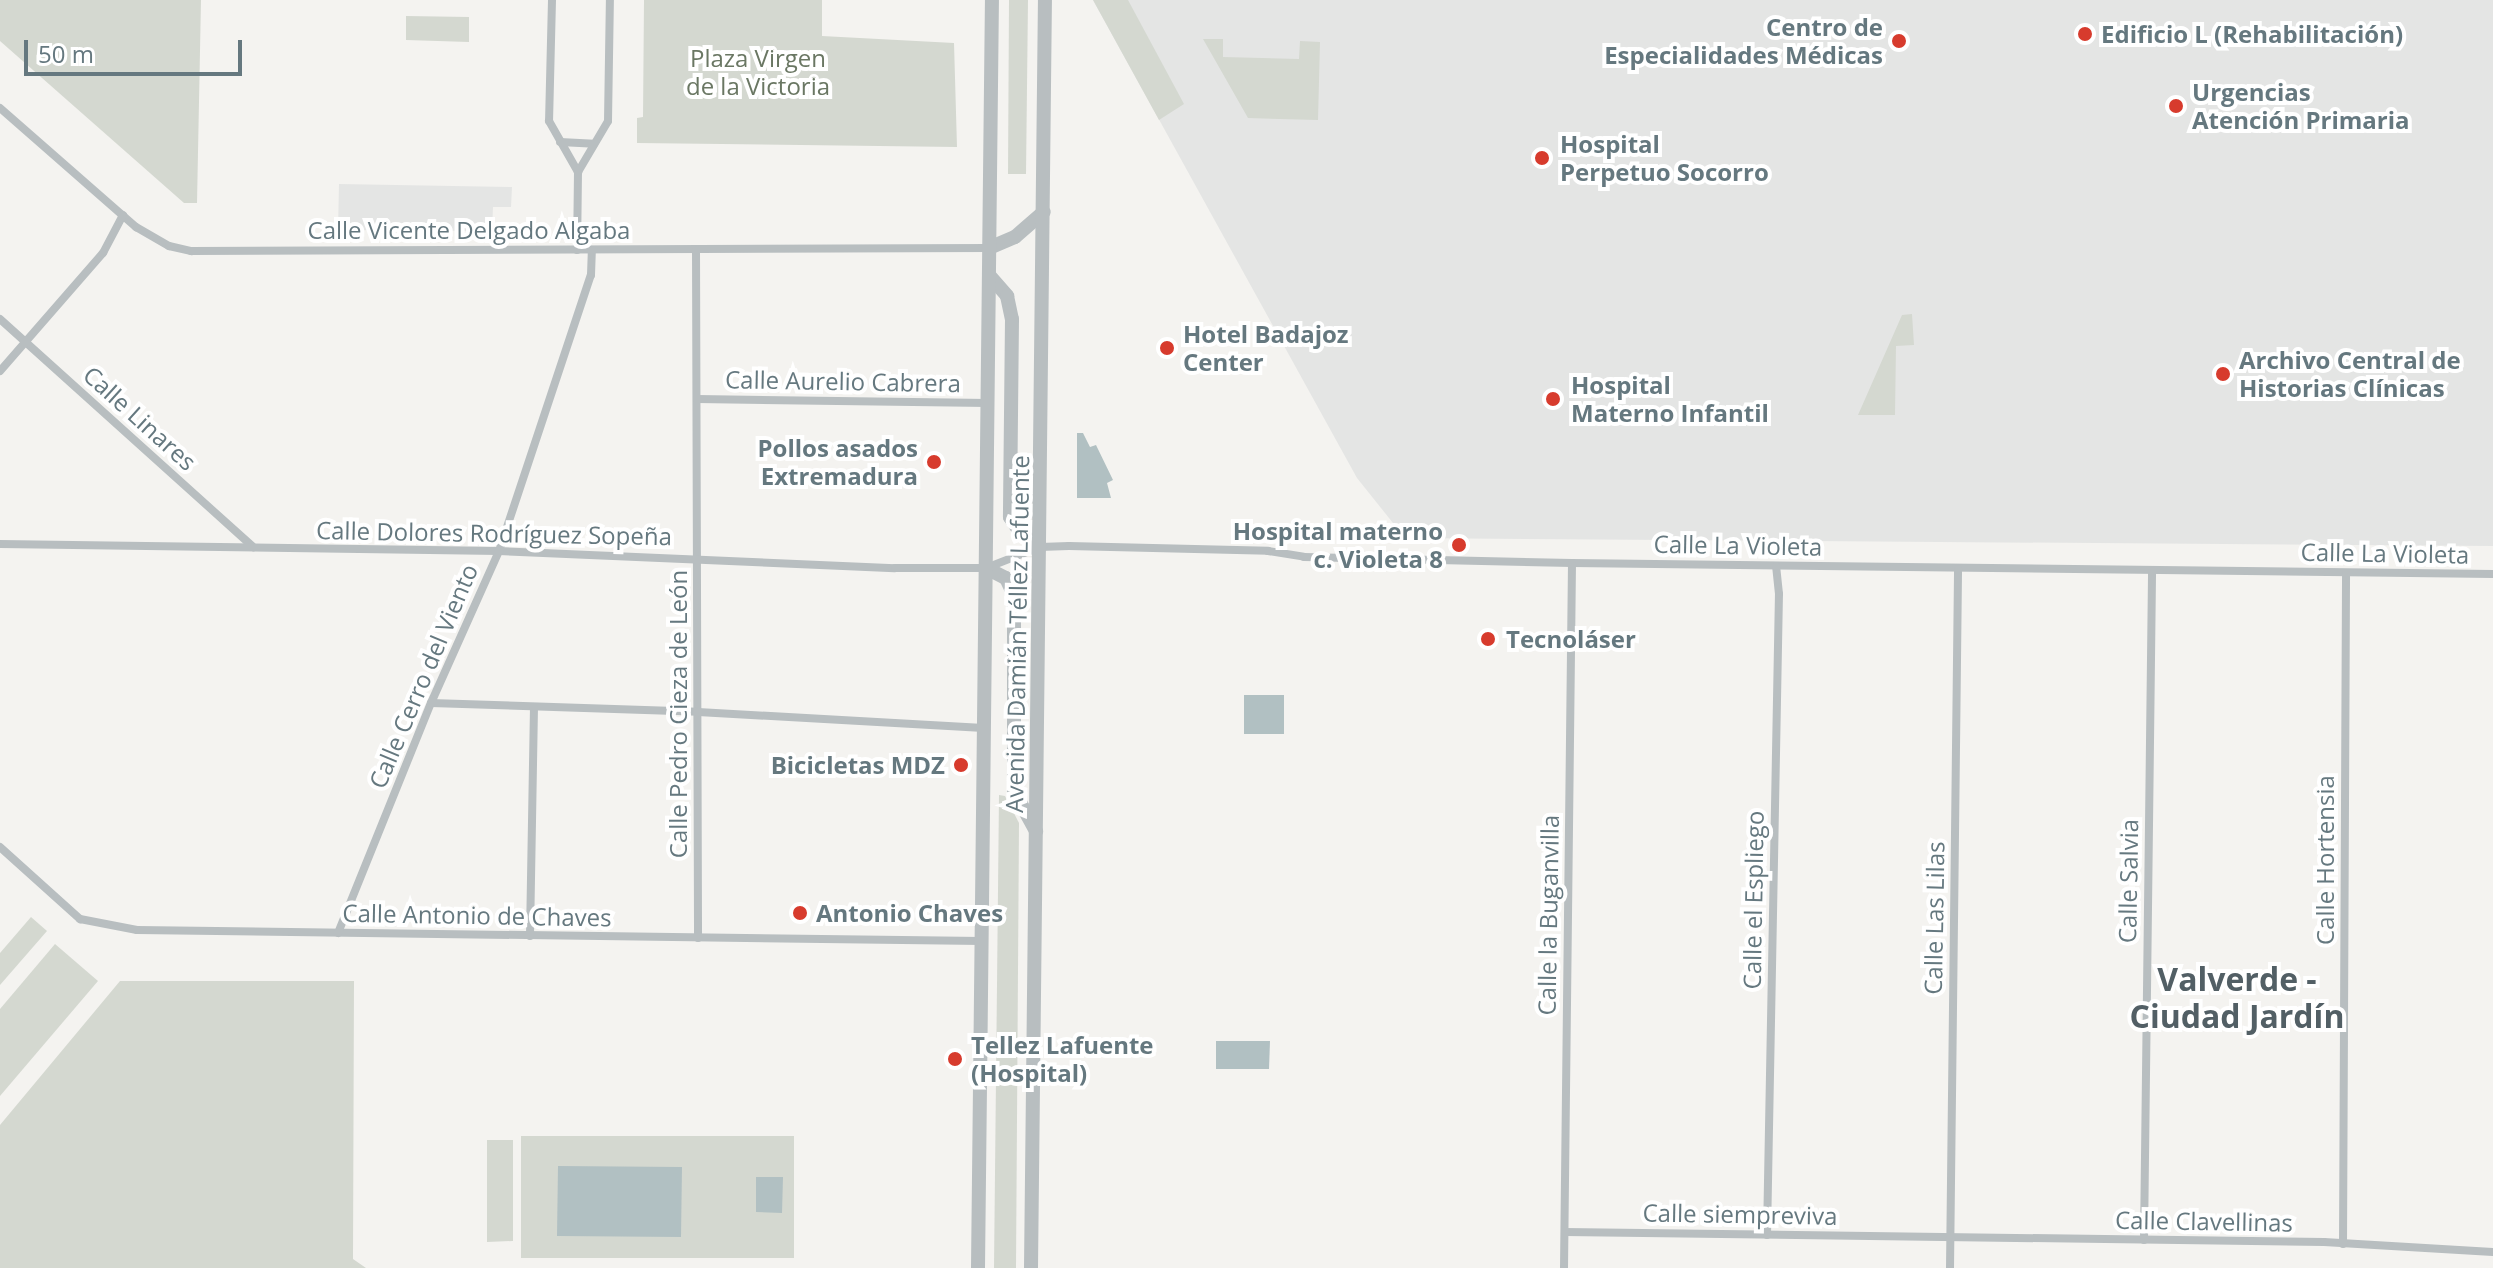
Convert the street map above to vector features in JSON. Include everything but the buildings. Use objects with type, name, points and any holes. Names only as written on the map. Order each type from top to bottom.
[{"type":"street","points":[[552,0],[549,121],[578,172]]},
{"type":"street","points":[[577,250],[578,172],[608,121],[610,0]]},
{"type":"street","name":"Avenida Damián Téllez Lafuente","points":[[978,1268],[992,0]]},
{"type":"street","name":"Avenida Damián Téllez Lafuente","points":[[1031,1268],[1045,0]]},
{"type":"street","name":"Calle Vicente Delgado Algaba","points":[[0,108],[150,237],[191,251],[989,248]]},
{"type":"street","points":[[560,142],[594,144]]},
{"type":"street","points":[[989,248],[1015,237],[1044,212]]},
{"type":"street","points":[[0,371],[103,253],[123,215]]},
{"type":"street","name":"Calle Cerro del Viento","points":[[338,933],[431,703],[499,551],[591,275],[592,250]]},
{"type":"street","name":"Calle Pedro Cieza de León","points":[[696,250],[698,938]]},
{"type":"street","points":[[989,275],[1007,296],[1012,319],[1010,517],[1021,534],[1040,547]]},
{"type":"street","name":"Calle Linares","points":[[0,319],[254,548]]},
{"type":"street","name":"Calle Aurelio Cabrera","points":[[697,399],[988,403]]},
{"type":"street","name":"Calle Dolores Rodríguez Sopeña","points":[[0,544],[499,551],[895,568],[986,568]]},
{"type":"street","name":"Calle La Violeta","points":[[986,568],[1040,547],[1268,551],[1304,557],[1572,563],[2493,574]]},
{"type":"street","name":"Calle la Buganvilla","points":[[1564,1268],[1572,563]]},
{"type":"street","name":"Calle el Espliego","points":[[1767,1235],[1779,594],[1776,566]]},
{"type":"street","points":[[986,568],[1006,578],[1014,595],[1014,791],[1037,832]]},
{"type":"street","name":"Calle Las Lilas","points":[[1950,1268],[1958,569]]},
{"type":"street","name":"Calle Salvia","points":[[2144,1240],[2152,571]]},
{"type":"street","name":"Calle Hortensia","points":[[2343,1244],[2346,573]]},
{"type":"street","points":[[431,703],[698,712],[984,728]]},
{"type":"street","points":[[530,936],[534,707]]},
{"type":"street","name":"Calle Antonio de Chaves","points":[[0,847],[80,919],[137,930],[982,941]]},
{"type":"street","name":"Calle siempreviva","points":[[1565,1232],[1915,1237]]},
{"type":"street","name":"Calle Clavellinas","points":[[1915,1237],[2343,1244],[2493,1252]]},
{"type":"shaded area","points":[[1093,0],[2493,0],[2493,546],[1405,538],[1357,478]]},
{"type":"shaded area","points":[[339,184],[512,187],[511,207],[493,207],[492,231],[338,230]]},
{"type":"shaded area","points":[[1077,433],[1083,433],[1090,447],[1096,445],[1113,480],[1107,483],[1111,498],[1077,498]]},
{"type":"shaded area","points":[[1244,695],[1284,695],[1284,734],[1244,734]]},
{"type":"shaded area","points":[[1216,1041],[1270,1041],[1269,1069],[1216,1069]]},
{"type":"shaded area","points":[[558,1166],[682,1167],[681,1237],[557,1236]]},
{"type":"shaded area","points":[[756,1177],[783,1177],[782,1213],[756,1212]]},
{"type":"green space","points":[[0,0],[201,0],[197,203],[184,203],[0,41]]},
{"type":"green space","name":"Plaza Virgen de la Victoria","points":[[644,0],[822,0],[822,36],[954,43],[957,147],[637,143],[637,118],[643,117]]},
{"type":"green space","points":[[1009,0],[1028,0],[1026,174],[1008,174]]},
{"type":"green space","points":[[1093,0],[1128,0],[1184,104],[1159,120]]},
{"type":"green space","points":[[406,16],[469,17],[469,42],[406,40]]},
{"type":"green space","points":[[1203,39],[1223,39],[1223,57],[1299,59],[1300,41],[1320,42],[1318,120],[1248,118]]},
{"type":"green space","points":[[1912,314],[1914,345],[1896,346],[1895,415],[1858,415],[1902,315]]},
{"type":"green space","points":[[999,795],[1005,796],[1019,823],[1016,1268],[994,1268]]},
{"type":"green space","points":[[31,917],[47,931],[0,985],[0,953]]},
{"type":"green space","points":[[55,944],[98,981],[0,1096],[0,1009]]},
{"type":"green space","points":[[120,981],[354,981],[353,1259],[366,1268],[0,1268],[0,1125]]},
{"type":"green space","points":[[521,1136],[794,1136],[794,1258],[521,1258]]},
{"type":"green space","points":[[487,1140],[513,1140],[513,1241],[487,1242]]},
{"type":"place","name":"Edificio L (Rehabilitación)","points":[[2085,34]]},
{"type":"place","name":"Centro de Especialidades Médicas","points":[[1899,41]]},
{"type":"place","name":"Urgencias Atención Primaria","points":[[2176,106]]},
{"type":"place","name":"Hospital Perpetuo Socorro","points":[[1542,158]]},
{"type":"place","name":"Hotel Badajoz Center","points":[[1167,348]]},
{"type":"place","name":"Archivo Central de Historias Clínicas","points":[[2223,374]]},
{"type":"place","name":"Hospital Materno Infantil","points":[[1553,399]]},
{"type":"place","name":"Pollos asados Extremadura","points":[[934,462]]},
{"type":"place","name":"Hospital materno c. Violeta 8","points":[[1459,545]]},
{"type":"place","name":"Tecnoláser","points":[[1488,639]]},
{"type":"place","name":"Bicicletas MDZ","points":[[961,765]]},
{"type":"place","name":"Antonio Chaves","points":[[800,913]]},
{"type":"place","name":"Tellez Lafuente (Hospital)","points":[[955,1059]]},
{"type":"district","name":"Valverde - Ciudad Jardín","points":[[2237,998]]}]
